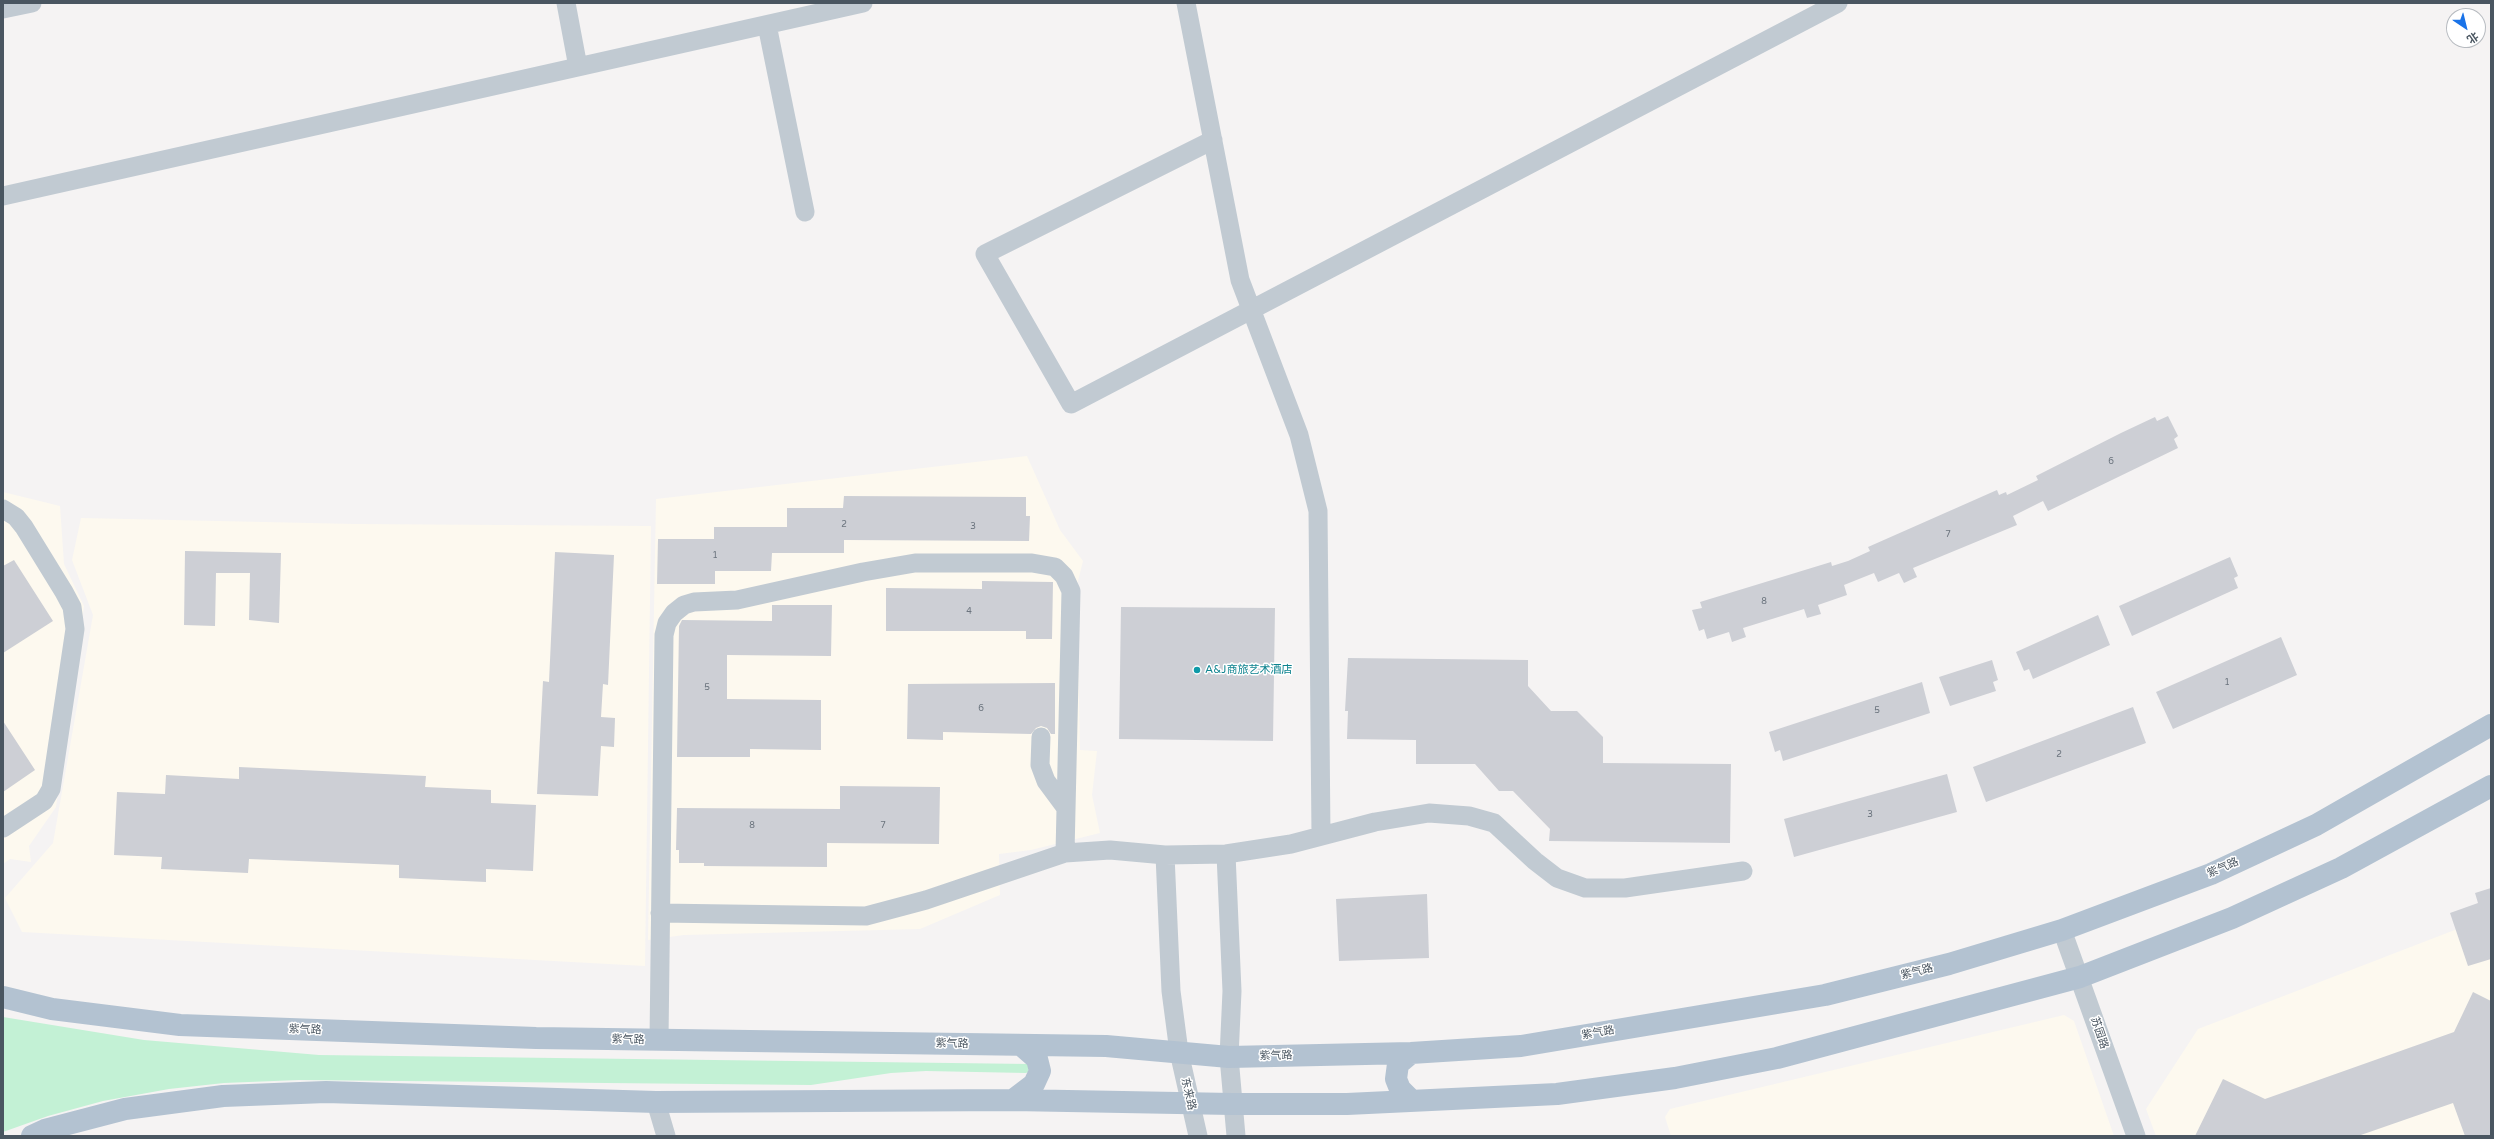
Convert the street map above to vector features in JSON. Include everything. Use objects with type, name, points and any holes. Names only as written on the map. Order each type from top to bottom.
[{"type":"main road","name":"紫气路","points":[[3,997],[52,1009],[180,1025],[536,1038],[1106,1046],[1229,1057],[1411,1053],[1521,1046],[1825,995],[1949,964],[2062,930],[2210,874],[2316,824],[2491,725]]},
{"type":"main road","points":[[32,1136],[45,1130],[125,1109],[223,1096],[326,1092],[656,1102],[1013,1100],[1191,1102],[1232,1104],[1346,1104],[1557,1094],[1675,1078],[1777,1058],[2080,977],[2232,918],[2341,868],[2491,786]]},
{"type":"main road","points":[[1013,1100],[1034,1084],[1040,1071],[1037,1059],[1021,1045]]},
{"type":"main road","points":[[1411,1053],[1398,1064],[1396,1079],[1400,1089],[1412,1101]]},
{"type":"street","points":[[3,9],[32,3]]},
{"type":"street","points":[[566,3],[578,67]]},
{"type":"street","points":[[3,196],[863,3]]},
{"type":"street","points":[[1186,3],[1240,280],[1299,435],[1318,511],[1321,836]]},
{"type":"street","points":[[1213,140],[985,254],[1071,404],[1838,3]]},
{"type":"street","points":[[767,25],[805,212]]},
{"type":"street","points":[[3,509],[16,517],[24,527],[64,592],[72,607],[75,629],[51,789],[44,801],[3,828]]},
{"type":"street","points":[[660,1040],[660,913],[664,635],[667,623],[674,613],[684,605],[694,602],[737,600],[863,572],[915,563],[1032,563],[1055,567],[1064,576],[1071,591],[1065,853]]},
{"type":"street","points":[[1042,737],[1040,765],[1046,781],[1066,808]]},
{"type":"street","points":[[660,913],[866,916],[926,900],[1065,853],[1110,850],[1165,855],[1226,854],[1291,844],[1375,822],[1429,813],[1469,816],[1494,823],[1535,861],[1552,873],[1585,888],[1625,888],[1743,871]]},
{"type":"street","points":[[1226,854],[1232,991],[1229,1057],[1236,1136]]},
{"type":"street","name":"东来路","points":[[1165,855],[1170,991],[1178,1052],[1198,1136]]},
{"type":"street","name":"苏园路","points":[[2062,930],[2136,1136]]},
{"type":"street","points":[[656,1102],[666,1136]]},
{"type":"shaded area","points":[[1027,456],[1060,530],[1083,561],[1077,585],[1080,750],[1097,751],[1092,795],[1100,833],[1031,850],[999,854],[1000,895],[920,929],[684,935],[648,940],[656,499]]},
{"type":"shaded area","points":[[3,492],[60,506],[64,564],[84,606],[56,807],[29,846],[31,862],[10,859],[3,864]]},
{"type":"shaded area","points":[[81,518],[355,524],[651,526],[645,966],[22,932],[5,898],[53,843],[93,615],[72,560]]},
{"type":"shaded area","points":[[2491,916],[2491,1136],[2156,1136],[2146,1109],[2198,1029]]},
{"type":"shaded area","points":[[2064,1015],[2074,1021],[2114,1136],[1671,1136],[1665,1117],[1670,1109]]},
{"type":"green space","points":[[3,1017],[144,1040],[319,1055],[1030,1064],[1028,1072],[1026,1073],[926,1071],[891,1073],[811,1085],[299,1080],[224,1083],[169,1089],[103,1101],[48,1116],[3,1132]]},
{"type":"building","points":[[2168,416],[2178,436],[2174,439],[2178,448],[2048,511],[2043,501],[2013,516],[2017,525],[1913,568],[1917,577],[1904,583],[1899,573],[1878,582],[1874,573],[1844,585],[1847,595],[1818,605],[1821,614],[1807,618],[1804,609],[1743,628],[1746,637],[1732,642],[1729,632],[1707,639],[1704,629],[1699,631],[1692,610],[1702,608],[1700,602],[1831,562],[1832,566],[1848,561],[1870,551],[1868,547],[1997,490],[1999,495],[2006,492],[2007,495],[2038,480],[2036,476],[2121,433],[2155,417],[2157,421]]},
{"type":"building","points":[[844,496],[1026,497],[1026,516],[1030,516],[1029,541],[844,540],[844,553],[772,553],[771,571],[715,571],[715,584],[657,584],[658,539],[714,539],[714,527],[787,527],[787,508],[843,508]]},
{"type":"building","points":[[185,551],[281,553],[279,623],[249,620],[250,573],[216,573],[215,626],[184,625]]},
{"type":"building","points":[[555,552],[614,555],[608,685],[603,684],[601,717],[615,718],[614,747],[601,746],[598,796],[537,794],[543,681],[549,682]]},
{"type":"building","points":[[2230,557],[2238,576],[2234,578],[2238,588],[2132,636],[2119,606]]},
{"type":"building","points":[[14,560],[53,621],[3,653],[3,566]]},
{"type":"building","points":[[982,581],[1053,582],[1052,639],[1026,639],[1026,631],[886,631],[886,588],[982,589]]},
{"type":"building","points":[[772,605],[832,605],[831,656],[727,655],[727,699],[821,700],[821,750],[750,749],[750,757],[677,757],[679,626],[682,620],[772,621]]},
{"type":"building","name":"A&J商旅艺术酒店","points":[[1121,607],[1275,608],[1273,741],[1119,739]]},
{"type":"building","points":[[2098,615],[2110,645],[2033,679],[2029,669],[2024,671],[2016,652]]},
{"type":"building","points":[[2281,637],[2297,675],[2173,729],[2156,692]]},
{"type":"building","points":[[1348,658],[1528,660],[1528,686],[1551,711],[1577,711],[1603,737],[1603,763],[1731,764],[1730,843],[1549,841],[1550,829],[1513,791],[1499,791],[1475,764],[1416,764],[1416,740],[1347,739],[1348,711],[1345,711]]},
{"type":"building","points":[[1992,660],[1998,680],[1993,682],[1996,691],[1950,706],[1939,677]]},
{"type":"building","points":[[1922,682],[1930,713],[1783,761],[1780,750],[1775,752],[1769,732]]},
{"type":"building","points":[[1055,683],[1055,734],[1051,734],[1047,728],[1041,726],[1036,728],[1031,734],[943,732],[943,740],[907,739],[908,684]]},
{"type":"building","points":[[2133,707],[2146,743],[1986,802],[1973,767]]},
{"type":"building","points":[[3,721],[35,770],[3,792]]},
{"type":"building","points":[[239,767],[426,776],[425,787],[491,790],[491,803],[536,805],[533,871],[486,869],[486,882],[399,878],[399,865],[249,859],[248,873],[161,869],[162,857],[114,855],[117,792],[165,794],[166,775],[239,779]]},
{"type":"building","points":[[1947,774],[1957,812],[1794,857],[1784,819]]},
{"type":"building","points":[[840,786],[940,787],[939,844],[827,843],[827,867],[704,866],[704,863],[679,863],[679,850],[676,850],[677,808],[840,809]]},
{"type":"building","points":[[2491,888],[2491,959],[2468,966],[2450,913],[2478,903],[2475,893]]},
{"type":"building","points":[[1427,894],[1429,958],[1339,961],[1336,899]]},
{"type":"building","points":[[2473,992],[2491,1001],[2491,1136],[2465,1136],[2453,1103],[2358,1136],[2195,1136],[2223,1079],[2265,1099],[2454,1032]]},
{"type":"place","name":"A&J商旅艺术酒店","points":[[1197,670]]}]
